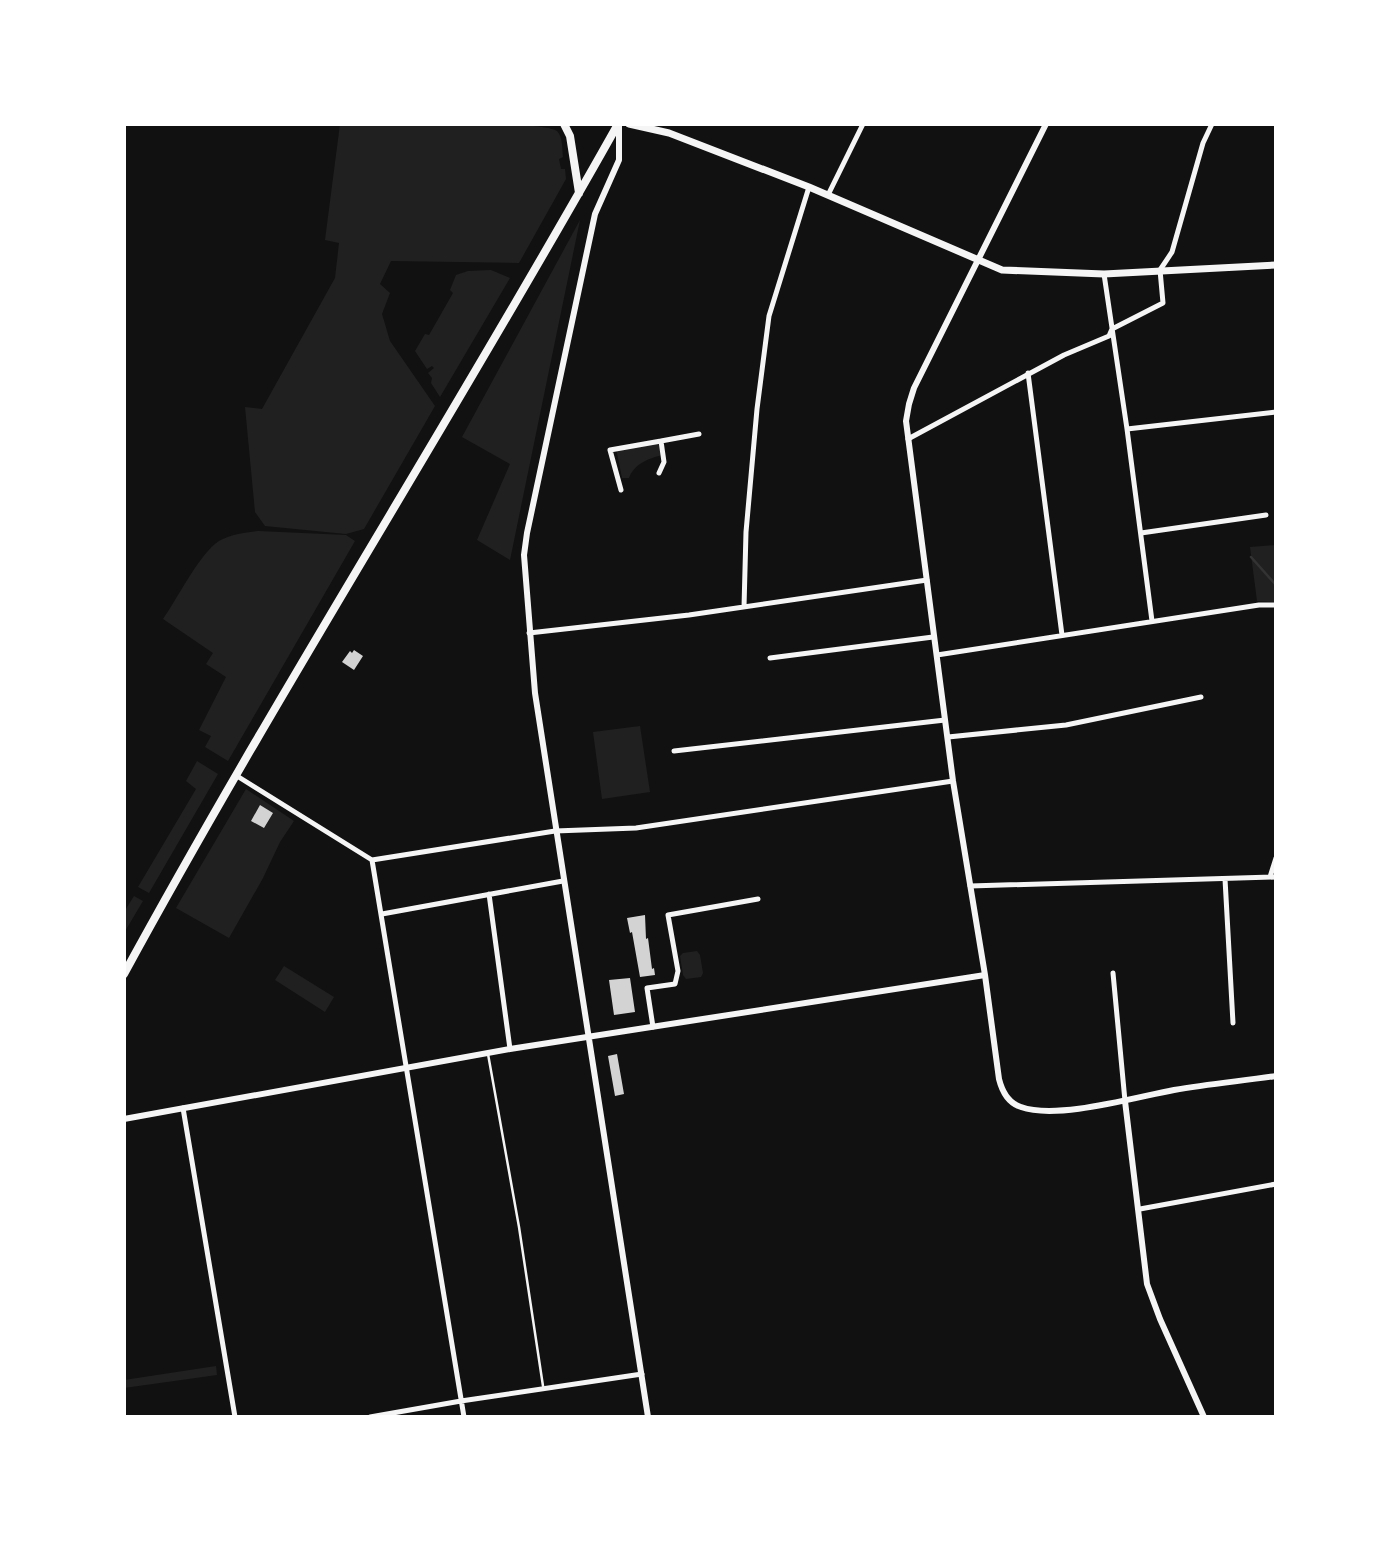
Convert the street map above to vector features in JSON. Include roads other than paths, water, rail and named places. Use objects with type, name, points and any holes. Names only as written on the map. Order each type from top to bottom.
[{"type":"main road","points":[[564,124],[570,136],[579,192]]},
{"type":"main road","points":[[124,974],[343,592],[398,504],[618,124]]},
{"type":"main road","points":[[629,124],[669,133],[809,187],[1002,270],[1104,274],[1276,265]]},
{"type":"street","points":[[618,124],[619,160],[595,214],[524,555],[535,693],[648,1417]]},
{"type":"street","points":[[828,195],[863,124]]},
{"type":"street","points":[[1046,124],[908,404],[907,439],[933,637],[999,1079],[1013,1104],[1030,1110],[1052,1110],[1125,1101],[1176,1089],[1276,1076]]},
{"type":"street","points":[[907,439],[1028,373],[1109,336],[1112,329],[1163,303],[1160,270],[1172,252],[1203,143],[1212,124]]},
{"type":"street","points":[[744,607],[748,505],[769,316],[809,187]]},
{"type":"street","points":[[1104,274],[1152,621]]},
{"type":"street","points":[[1028,373],[1062,635]]},
{"type":"street","points":[[1127,429],[1276,412]]},
{"type":"street","points":[[621,490],[610,450],[699,434]]},
{"type":"street","points":[[659,473],[664,462],[662,441]]},
{"type":"street","points":[[1141,533],[1266,515]]},
{"type":"street","points":[[529,633],[744,607],[927,580]]},
{"type":"street","points":[[937,655],[1152,621],[1276,605]]},
{"type":"street","points":[[770,658],[933,637]]},
{"type":"street","points":[[948,737],[1066,725],[1201,697]]},
{"type":"street","points":[[674,751],[945,720]]},
{"type":"street","points":[[237,776],[372,860],[555,831],[636,828],[953,781]]},
{"type":"street","points":[[970,886],[1273,877],[1276,858]]},
{"type":"street","points":[[372,860],[464,1417]]},
{"type":"street","points":[[1225,879],[1233,1023]]},
{"type":"street","points":[[382,914],[564,881]]},
{"type":"street","points":[[489,894],[510,1049]]},
{"type":"street","points":[[653,1027],[647,988],[675,984],[678,971],[668,915],[758,899]]},
{"type":"street","points":[[1112,973],[1125,1101],[1140,1209],[1143,1257],[1152,1300],[1204,1417]]},
{"type":"street","points":[[124,1119],[510,1049],[985,975]]},
{"type":"street","points":[[183,1108],[235,1417]]},
{"type":"street","points":[[1140,1209],[1276,1184]]},
{"type":"street","points":[[370,1417],[642,1374]]},
{"type":"lane","points":[[488,1054],[519,1227],[544,1390]]},
{"type":"waterway","points":[[1251,557],[1276,585]]}]
